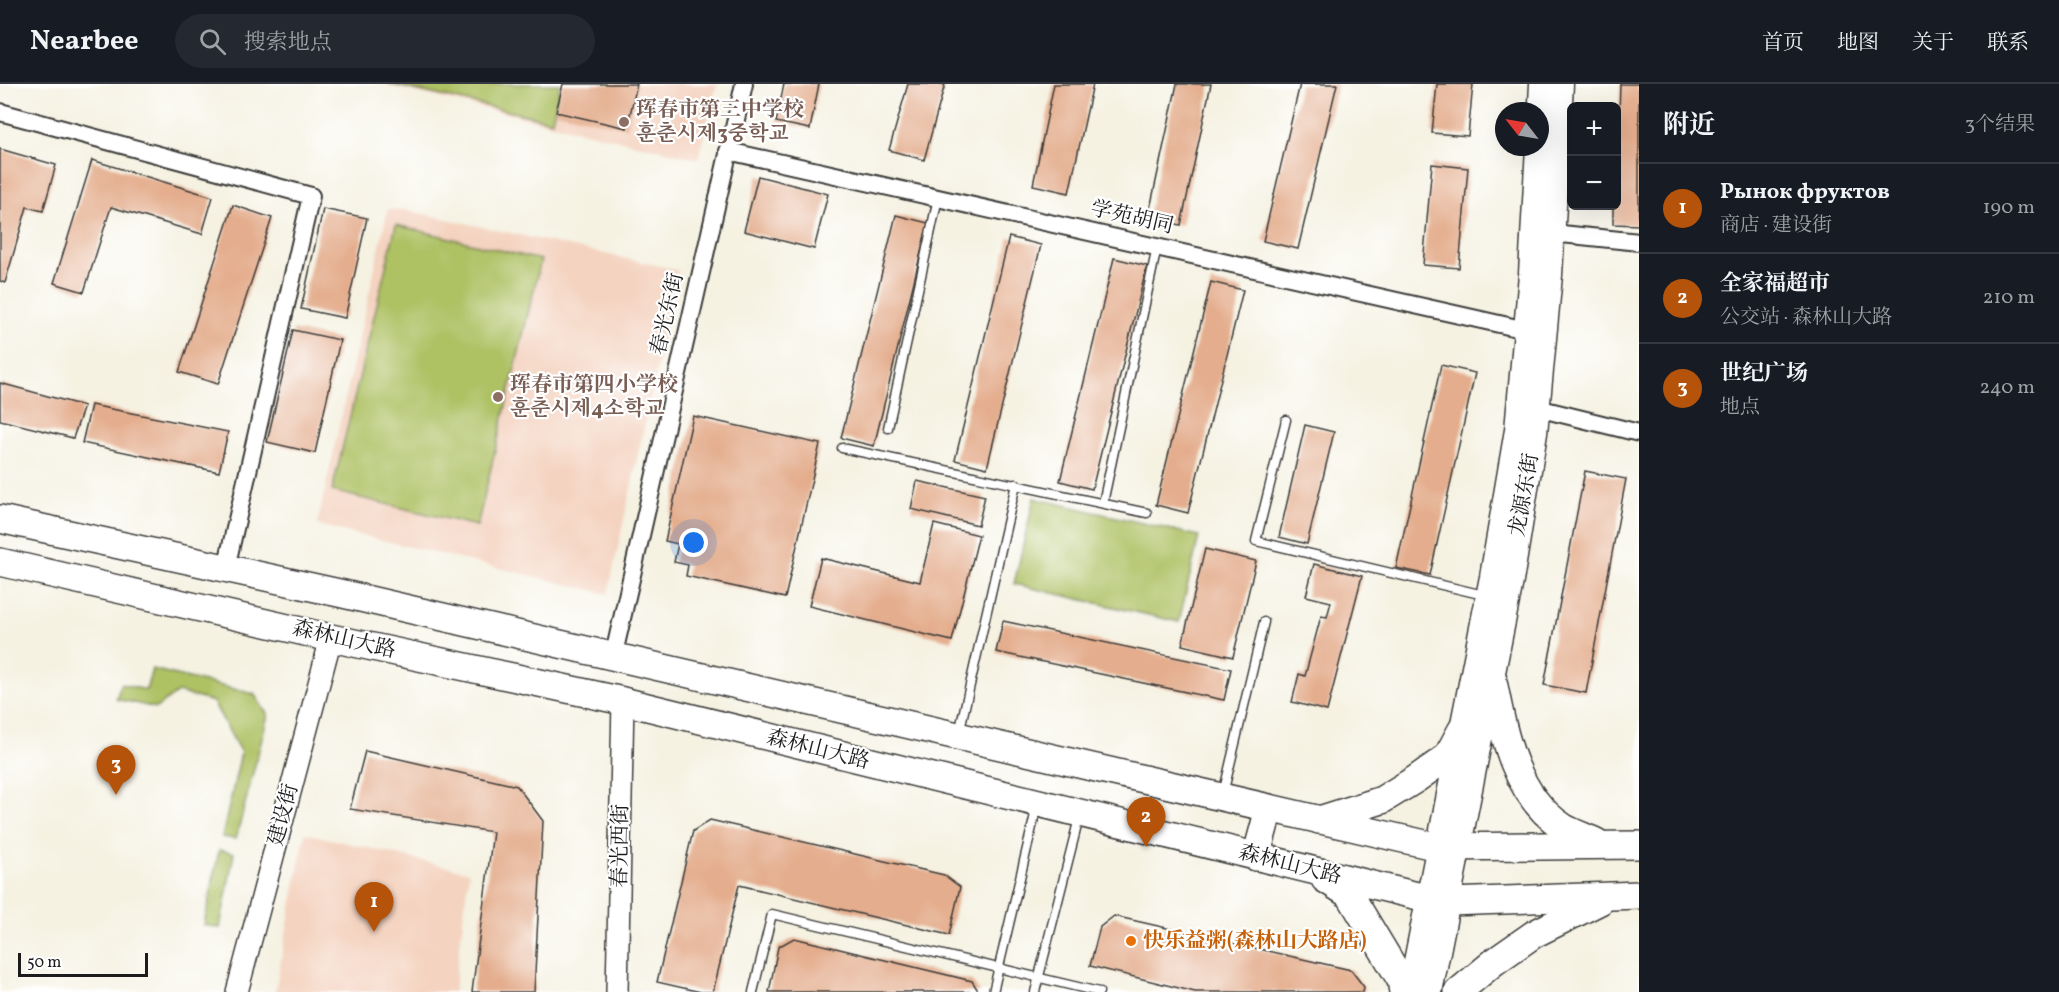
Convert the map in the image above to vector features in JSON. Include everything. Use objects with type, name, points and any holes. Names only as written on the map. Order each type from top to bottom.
[{"type":"main road","points":[[1541,102],[1542,84]]},
{"type":"main road","name":"龙源东街","points":[[1448,848],[1492,676],[1511,581],[1528,405],[1552,233],[1562,84]]},
{"type":"main road","name":"龙源东街","points":[[1440,900],[1461,731],[1528,405],[1526,330],[1538,156]]},
{"type":"main road","points":[[0,506],[45,529]]},
{"type":"main road","name":"森林山大路","points":[[0,519],[226,568],[958,738],[1448,848],[1639,845]]},
{"type":"main road","name":"森林山大路","points":[[0,562],[332,638],[623,701],[1038,804],[1440,900],[1639,896]]},
{"type":"main road","points":[[0,567],[31,568]]},
{"type":"main road","points":[[1492,676],[1503,730],[1515,767],[1532,798],[1562,827],[1603,846]]},
{"type":"main road","points":[[1318,820],[1382,800],[1416,779],[1447,757],[1461,731]]},
{"type":"main road","points":[[1256,857],[1269,809]]},
{"type":"main road","points":[[1311,870],[1350,895],[1401,980],[1403,992]]},
{"type":"main road","points":[[1458,992],[1534,934],[1609,896]]},
{"type":"main road","points":[[1410,992],[1440,900]]},
{"type":"main road","points":[[1430,992],[1440,900]]},
{"type":"street","name":"春光东街","points":[[613,658],[744,84]]},
{"type":"street","points":[[0,112],[310,196],[226,568]]},
{"type":"street","name":"学苑胡同","points":[[728,151],[1526,330]]},
{"type":"street","points":[[1552,233],[1639,242]]},
{"type":"street","points":[[1528,405],[1639,434]]},
{"type":"street","name":"建设街","points":[[237,992],[332,638]]},
{"type":"street","name":"春光西街","points":[[617,992],[623,701]]},
{"type":"lane","points":[[888,428],[938,198]]},
{"type":"lane","points":[[1103,503],[1157,247]]},
{"type":"lane","points":[[1286,420],[1256,541],[1488,596]]},
{"type":"lane","points":[[842,448],[1148,513]]},
{"type":"lane","points":[[958,738],[1016,484]]},
{"type":"lane","points":[[1222,798],[1264,622]]},
{"type":"lane","points":[[993,992],[1038,804]]},
{"type":"lane","points":[[1035,992],[1080,814]]},
{"type":"lane","points":[[753,992],[772,914],[1099,992]]},
{"type":"shaded area","name":"珲春市第三中学校 훈춘시제3중학교","points":[[382,84],[717,84],[698,159]]},
{"type":"shaded area","name":"珲春市第四小学校 훈춘시제4소학교","points":[[388,209],[406,210],[678,270],[608,594],[317,525]]},
{"type":"shaded area","points":[[305,833],[469,872],[454,992],[275,992]]},
{"type":"green space","points":[[389,84],[560,84],[552,121]]},
{"type":"green space","points":[[396,225],[541,260],[477,526],[332,491]]},
{"type":"green space","points":[[1034,498],[1199,536],[1179,622],[1014,584]]},
{"type":"green space","points":[[152,669],[254,694],[268,715],[236,839],[222,837],[241,753],[213,702],[178,692],[156,708],[116,699],[121,684],[146,690]]},
{"type":"green space","points":[[219,850],[234,853],[220,928],[204,925]]},
{"type":"building","points":[[563,84],[637,84],[627,128],[556,112]]},
{"type":"building","points":[[784,84],[819,84],[810,129],[776,122]]},
{"type":"building","points":[[908,84],[945,84],[924,160],[889,150]]},
{"type":"building","points":[[1054,84],[1093,84],[1069,193],[1033,185]]},
{"type":"building","points":[[1177,84],[1211,84],[1181,225],[1148,218]]},
{"type":"building","points":[[1300,84],[1337,84],[1298,249],[1263,241]]},
{"type":"building","points":[[1437,84],[1473,84],[1468,136],[1432,133]]},
{"type":"building","points":[[1620,84],[1639,84],[1639,225],[1613,224],[1613,210],[1621,210]]},
{"type":"building","points":[[0,149],[56,165],[43,211],[27,207],[5,283],[0,281]]},
{"type":"building","points":[[92,160],[213,197],[202,234],[111,207],[84,292],[54,283]]},
{"type":"building","points":[[1432,164],[1468,168],[1459,268],[1423,265]]},
{"type":"building","points":[[758,176],[828,194],[814,249],[744,231]]},
{"type":"building","points":[[233,205],[272,218],[218,384],[179,372]]},
{"type":"building","points":[[323,209],[367,218],[345,318],[301,309]]},
{"type":"building","points":[[896,215],[928,223],[874,446],[841,438]]},
{"type":"building","points":[[1009,237],[1041,245],[987,468],[955,460]]},
{"type":"building","points":[[1114,258],[1147,266],[1092,489],[1060,481]]},
{"type":"building","points":[[1211,282],[1243,290],[1188,513],[1156,505]]},
{"type":"building","points":[[293,330],[340,340],[315,453],[267,442]]},
{"type":"building","points":[[1441,365],[1475,373],[1430,575],[1396,568]]},
{"type":"building","points":[[0,383],[84,406],[73,438],[0,420]]},
{"type":"building","points":[[91,405],[228,432],[219,472],[82,443]]},
{"type":"building","points":[[693,416],[820,444],[785,598],[686,576],[688,565],[674,562],[678,544],[665,541]]},
{"type":"building","points":[[1305,425],[1334,432],[1307,544],[1279,537]]},
{"type":"building","points":[[1585,471],[1626,479],[1586,693],[1544,685]]},
{"type":"building","points":[[917,481],[985,496],[978,525],[911,509]]},
{"type":"building","points":[[934,524],[979,535],[952,641],[809,606],[821,558],[920,582]]},
{"type":"building","points":[[1205,549],[1256,561],[1233,657],[1182,645]]},
{"type":"building","points":[[1314,564],[1362,576],[1327,711],[1292,702],[1299,674],[1305,676],[1321,616],[1327,617],[1331,602],[1306,596]]},
{"type":"building","points":[[1003,621],[1231,669],[1224,700],[996,652]]},
{"type":"building","points":[[365,751],[517,786],[543,821],[534,992],[472,992],[493,832],[350,809]]},
{"type":"building","points":[[710,820],[944,875],[960,887],[949,935],[739,885],[713,992],[701,992],[657,982],[693,831]]},
{"type":"building","points":[[1114,916],[1351,970],[1364,987],[1363,992],[1195,992],[1090,966],[1100,927]]},
{"type":"building","points":[[794,938],[972,981],[979,992],[769,992],[778,947]]},
{"type":"place","name":"珲春市第三中学校 훈춘시제3중학교","points":[[624,122]]},
{"type":"place","name":"珲春市第四小学校 훈춘시제4소학교","points":[[498,397]]},
{"type":"place","name":"世纪广场","points":[[116,795]]},
{"type":"place","name":"全家福超市","points":[[1146,847]]},
{"type":"place","name":"Рынок фруктов","points":[[374,932]]},
{"type":"place","name":"快乐益粥(森林山大路店)","points":[[1131,941]]}]
